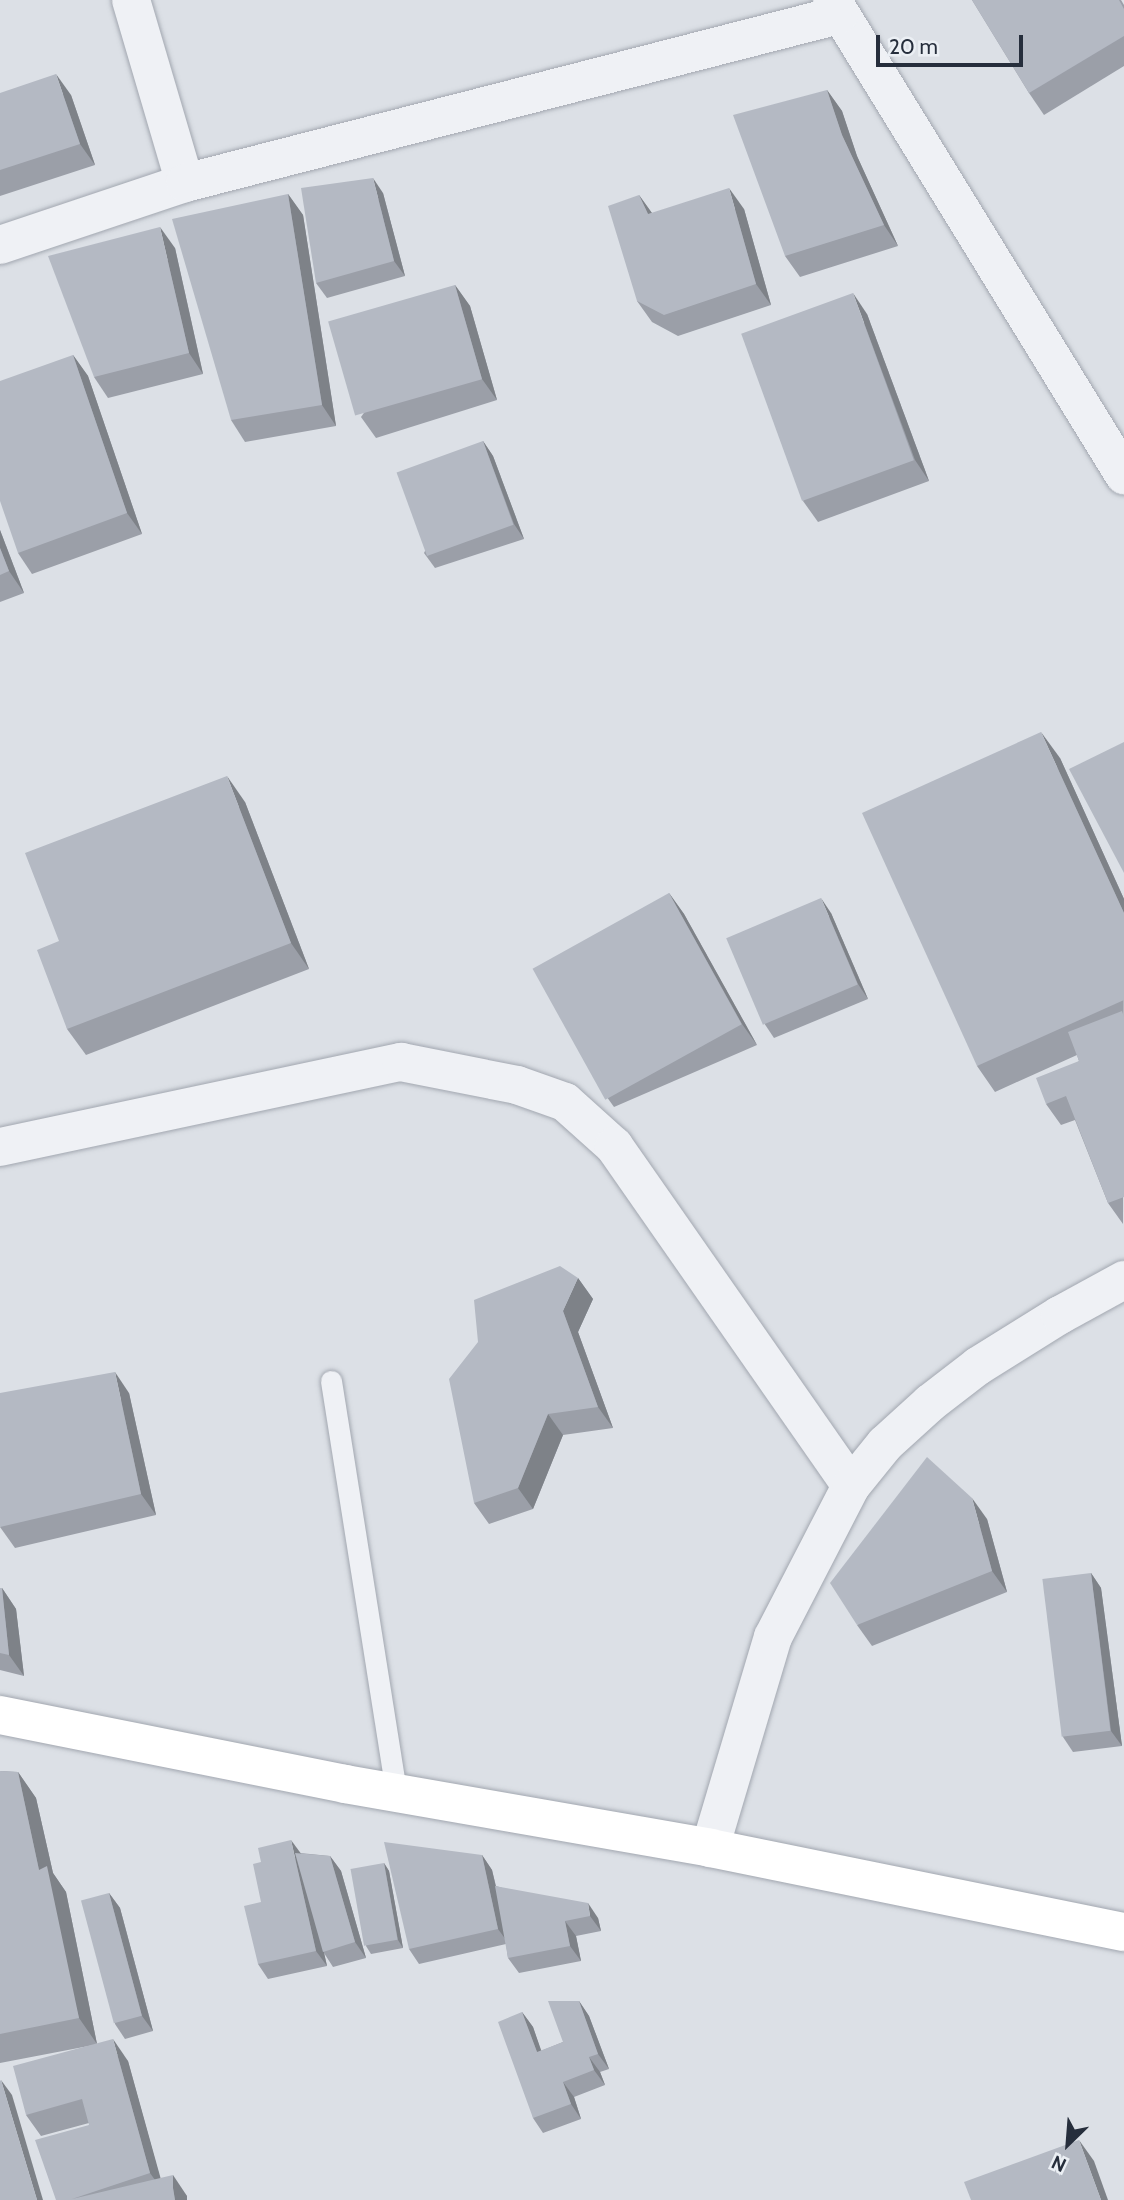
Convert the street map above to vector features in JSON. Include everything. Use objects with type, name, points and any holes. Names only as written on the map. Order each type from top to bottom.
[{"type":"main road","points":[[0,1715],[396,1793],[710,1849],[1124,1932]]},
{"type":"street","points":[[131,0],[185,183]]},
{"type":"street","points":[[0,245],[185,183],[835,8],[1112,429],[1124,475]]},
{"type":"street","points":[[0,1147],[401,1062],[517,1085],[565,1102],[614,1146],[851,1486]]},
{"type":"street","points":[[710,1849],[774,1637],[851,1486],[885,1444],[930,1403],[978,1366],[1060,1315],[1124,1280]]},
{"type":"lane","points":[[331,1381],[396,1793]]},
{"type":"building","points":[[972,0],[1119,0],[1124,9],[1124,36],[1029,93]]},
{"type":"building","points":[[56,74],[80,144],[0,170],[0,93]]},
{"type":"building","points":[[827,90],[842,135],[884,225],[785,256],[733,115]]},
{"type":"building","points":[[373,178],[394,261],[316,283],[301,188]]},
{"type":"building","points":[[729,188],[756,284],[664,315],[637,301],[608,206],[639,195],[648,214]]},
{"type":"building","points":[[288,194],[322,405],[231,420],[172,219]]},
{"type":"building","points":[[160,227],[189,353],[94,377],[48,256]]},
{"type":"building","points":[[455,285],[482,379],[355,416],[328,321]]},
{"type":"building","points":[[853,293],[914,460],[802,501],[741,334]]},
{"type":"building","points":[[73,355],[127,513],[18,553],[0,501],[0,381]]},
{"type":"building","points":[[483,441],[513,525],[427,556],[397,472]]},
{"type":"building","points":[[0,548],[9,571],[0,575]]},
{"type":"building","points":[[1041,732],[1124,913],[1124,1000],[977,1066],[862,813]]},
{"type":"building","points":[[1124,742],[1124,873],[1069,769]]},
{"type":"building","points":[[227,776],[291,943],[67,1029],[37,950],[59,941],[25,853]]},
{"type":"building","points":[[669,893],[742,1024],[605,1100],[533,969]]},
{"type":"building","points":[[821,898],[858,985],[763,1025],[726,938]]},
{"type":"building","points":[[1122,1011],[1124,1197],[1108,1203],[1066,1096],[1046,1104],[1036,1078],[1079,1061],[1068,1032]]},
{"type":"building","points":[[560,1266],[578,1278],[563,1311],[598,1407],[548,1414],[518,1488],[474,1503],[449,1379],[478,1342],[474,1300]]},
{"type":"building","points":[[115,1372],[141,1494],[0,1527],[0,1393]]},
{"type":"building","points":[[927,1457],[972,1498],[992,1571],[857,1625],[830,1583]]},
{"type":"building","points":[[1091,1573],[1110,1731],[1062,1737],[1042,1579]]},
{"type":"building","points":[[2,1588],[9,1655],[0,1653]]},
{"type":"building","points":[[0,1771],[18,1772],[39,1870],[47,1866],[79,2018],[0,2034]]},
{"type":"building","points":[[291,1840],[316,1951],[258,1964],[244,1906],[261,1902],[253,1864],[261,1862],[258,1848]]},
{"type":"building","points":[[384,1842],[482,1855],[498,1929],[409,1949]]},
{"type":"building","points":[[295,1853],[330,1856],[355,1942],[323,1952]]},
{"type":"building","points":[[384,1863],[398,1940],[364,1946],[351,1869]]},
{"type":"building","points":[[495,1886],[588,1903],[590,1916],[565,1921],[570,1946],[508,1958]]},
{"type":"building","points":[[109,1893],[142,2016],[114,2023],[81,1901]]},
{"type":"building","points":[[548,2001],[579,2001],[598,2054],[589,2057],[594,2070],[563,2082],[571,2104],[533,2118],[498,2022],[522,2012],[537,2052],[563,2042]]},
{"type":"building","points":[[113,2039],[150,2173],[72,2199],[173,2175],[175,2200],[56,2200],[35,2140],[89,2125],[82,2099],[26,2115],[13,2066]]},
{"type":"building","points":[[1,2080],[37,2200],[0,2200]]},
{"type":"building","points":[[1079,2140],[1101,2200],[971,2200],[964,2182]]}]
